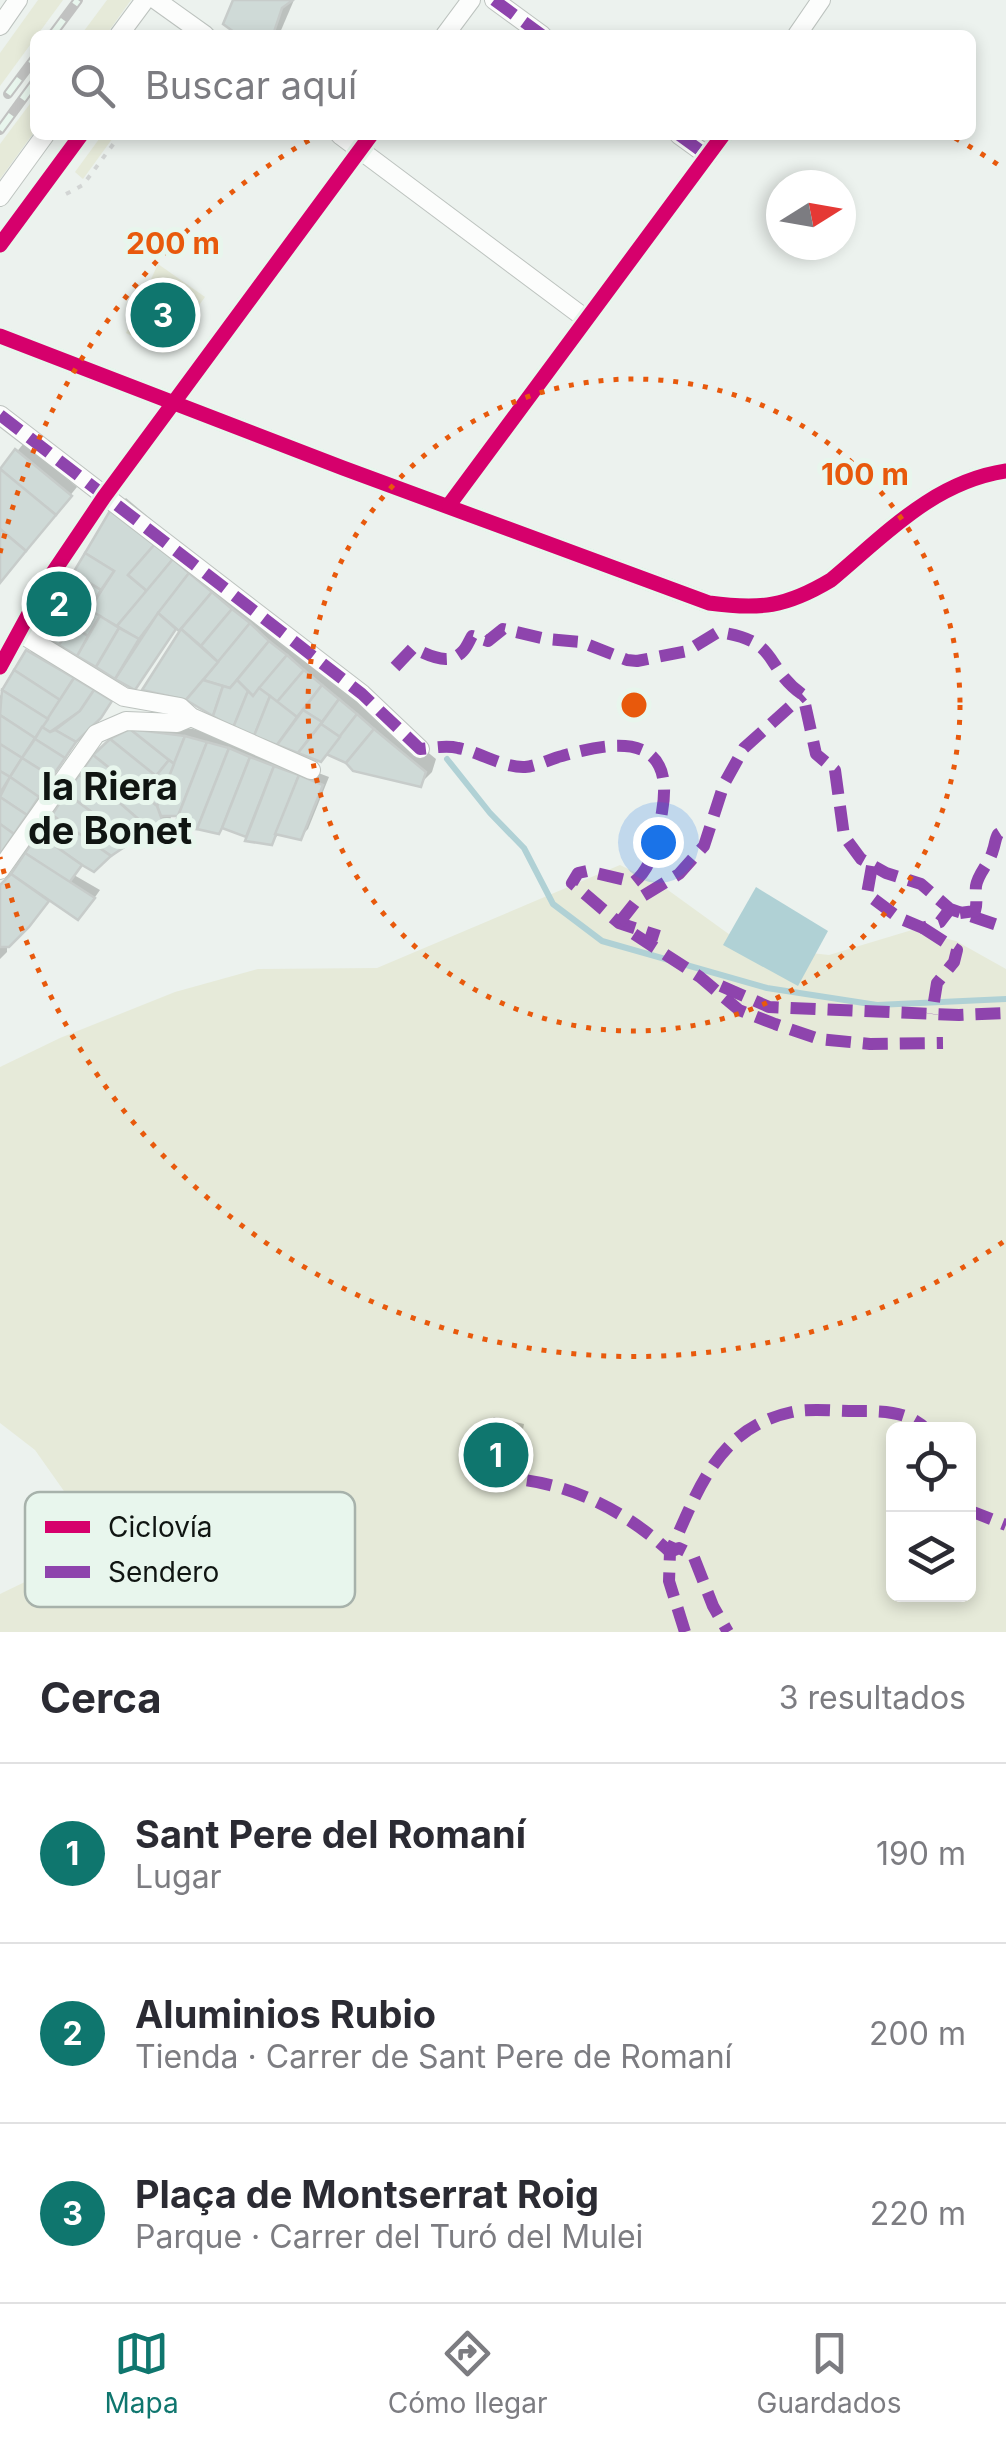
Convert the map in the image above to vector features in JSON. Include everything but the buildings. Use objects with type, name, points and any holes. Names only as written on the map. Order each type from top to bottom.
[{"type":"street","points":[[0,26],[18,0]]},
{"type":"street","points":[[123,30],[144,0]]},
{"type":"street","points":[[156,0],[197,30]]},
{"type":"street","points":[[449,30],[471,0]]},
{"type":"street","points":[[494,0],[535,30]]},
{"type":"street","points":[[800,30],[822,0]]},
{"type":"street","points":[[0,196],[41,140]]},
{"type":"street","points":[[686,140],[708,156]]},
{"type":"street","points":[[448,505],[719,140]]},
{"type":"street","points":[[0,668],[44,586],[104,497],[366,142],[586,319]]},
{"type":"street","points":[[0,336],[709,604],[766,608],[789,602],[831,580],[891,527],[951,486],[1006,471]]},
{"type":"street","points":[[0,415],[362,694],[420,749]]},
{"type":"street","points":[[20,633],[124,697],[180,707],[191,718],[311,770]]},
{"type":"street","points":[[0,870],[96,734],[126,721],[177,724],[191,718]]},
{"type":"path","points":[[66,194],[82,185],[116,140]]},
{"type":"green space","points":[[38,0],[63,0],[41,30],[30,30],[30,45],[0,86],[0,53]]},
{"type":"green space","points":[[107,0],[131,0],[110,30],[85,30]]},
{"type":"green space","points":[[30,104],[30,138],[0,179],[0,144]]},
{"type":"green space","points":[[98,140],[111,140],[83,179],[75,172]]},
{"type":"green space","points":[[158,264],[205,297],[164,353],[126,333]]},
{"type":"green space","points":[[620,865],[661,885],[737,940],[829,955],[912,930],[956,941],[1006,969],[1006,1632],[0,1632],[0,1594],[25,1582],[25,1607],[355,1607],[355,1492],[65,1492],[35,1450],[0,1423],[0,1067],[60,1038],[175,992],[258,969],[377,968]]},
{"type":"water","points":[[756,887],[828,931],[798,986],[723,945]]},
{"type":"waterway","points":[[447,759],[524,848],[553,904],[602,941],[767,988],[877,1005],[1006,999]]},
{"type":"railway","points":[[56,30],[78,0]]},
{"type":"railway","points":[[8,94],[30,65]]},
{"type":"railway","points":[[0,130],[30,89]]},
{"type":"marked path","points":[[494,0],[535,30]]},
{"type":"marked path","points":[[686,140],[708,156]]},
{"type":"marked path","points":[[0,415],[362,694],[420,749],[454,747],[525,767],[603,747],[638,748],[651,755],[660,768],[664,786],[657,840],[646,868],[634,882],[587,871],[578,873],[572,883],[619,923],[659,936]]},
{"type":"marked path","points":[[395,667],[413,648],[438,658],[451,658],[463,651],[472,636],[488,641],[503,629],[581,642],[637,661],[687,651],[718,632],[753,642],[803,695],[816,754],[835,770],[844,836],[861,859],[886,873],[921,884],[950,909],[1006,928]]},
{"type":"marked path","points":[[619,923],[638,899],[679,874],[704,846],[724,784],[744,748],[803,695]]},
{"type":"marked path","points":[[960,913],[975,911],[977,881],[998,834],[1006,829]]},
{"type":"marked path","points":[[872,866],[867,894],[899,918],[923,928],[940,922],[950,909]]},
{"type":"marked path","points":[[923,928],[957,950],[954,962],[937,983],[932,1014]]},
{"type":"marked path","points":[[634,934],[700,977],[739,1010],[775,1024],[819,1039],[870,1044],[943,1043]]},
{"type":"marked path","points":[[721,986],[769,1007],[959,1015],[1006,1013]]},
{"type":"marked path","points":[[490,1478],[540,1483],[587,1497],[630,1521],[670,1552],[713,1465],[745,1432],[766,1420],[807,1410],[884,1412],[917,1422]]},
{"type":"marked path","points":[[973,1512],[1006,1525]]},
{"type":"marked path","points":[[685,1632],[669,1581],[670,1552],[679,1548],[693,1555],[728,1632]]},
{"type":"cycle path","points":[[0,245],[77,140]]},
{"type":"cycle path","points":[[0,667],[44,586],[104,497],[367,140]]},
{"type":"cycle path","points":[[449,505],[719,140]]},
{"type":"cycle path","points":[[0,336],[709,603],[758,606],[800,596],[831,580],[933,498],[955,486],[1006,471]]},
{"type":"place","name":"Plaça de Montserrat Roig","points":[[163,315]]},
{"type":"place","name":"Aluminios Rubio","points":[[59,604]]},
{"type":"place","name":"Sant Pere del Romaní","points":[[496,1455]]},
{"type":"district","name":"la Riera de Bonet","points":[[110,808]]}]
